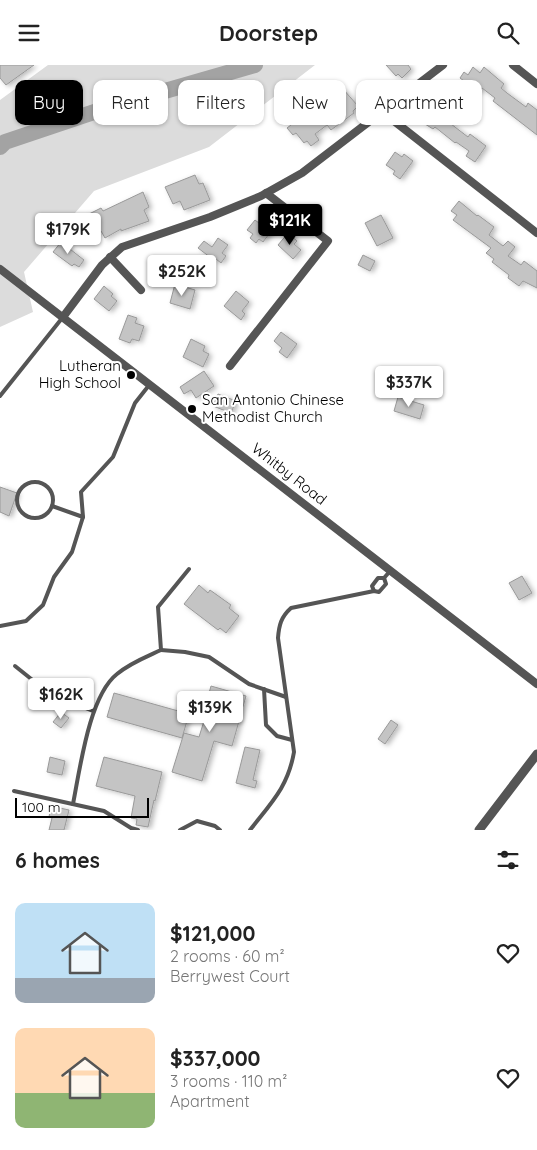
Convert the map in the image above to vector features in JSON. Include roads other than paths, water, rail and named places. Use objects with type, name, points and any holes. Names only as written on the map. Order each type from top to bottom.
[{"type":"street","points":[[423,80],[443,65]]},
{"type":"street","points":[[513,65],[537,84]]},
{"type":"street","points":[[63,317],[102,265],[122,247],[210,217],[266,193],[302,173],[365,125]]},
{"type":"street","points":[[399,125],[537,233]]},
{"type":"street","points":[[230,367],[328,241],[266,193]]},
{"type":"street","points":[[110,257],[141,290]]},
{"type":"street","name":"Whitby Road","points":[[0,269],[537,684]]},
{"type":"street","points":[[478,830],[537,754]]},
{"type":"lane","points":[[0,396],[63,317]]},
{"type":"lane","points":[[0,626],[26,621],[43,605],[54,577],[72,552],[83,517],[81,492],[113,457],[135,403],[150,384]]},
{"type":"lane","points":[[39,482],[45,485],[52,494],[52,506],[44,515],[39,517],[28,516],[20,509],[18,503],[19,492],[27,484],[39,482]]},
{"type":"lane","points":[[52,506],[83,517]]},
{"type":"lane","points":[[161,650],[158,607],[190,569]]},
{"type":"lane","points":[[374,591],[372,585],[378,578],[384,578],[391,570]]},
{"type":"lane","points":[[250,830],[281,790],[291,768],[294,752],[278,638],[279,625],[283,615],[291,608],[374,591],[379,592],[386,584],[384,578]]},
{"type":"lane","points":[[73,804],[93,711],[102,691],[116,674],[137,661],[161,650],[209,657],[249,684],[286,697]]},
{"type":"lane","points":[[15,666],[50,694],[93,711]]},
{"type":"lane","points":[[264,689],[266,725],[277,737],[292,740]]},
{"type":"lane","points":[[14,791],[104,811],[131,829],[138,830]]},
{"type":"lane","points":[[180,830],[197,821],[215,826],[220,830]]},
{"type":"waterway","points":[[0,147],[5,142],[106,108],[255,65]]},
{"type":"place","name":"Lutheran High School","points":[[131,375]]},
{"type":"place","name":"San Antonio Chinese Methodist Church","points":[[192,409]]}]
